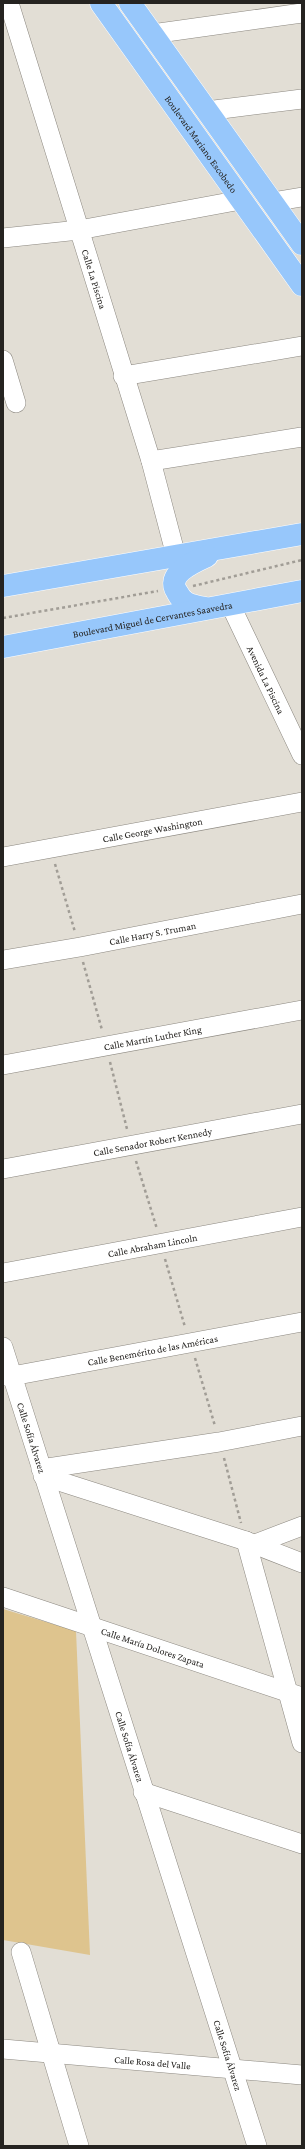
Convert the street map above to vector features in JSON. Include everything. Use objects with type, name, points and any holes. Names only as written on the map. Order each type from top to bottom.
[{"type":"main road","name":"Boulevard Mariano Escobedo","points":[[101,3],[302,285]]},
{"type":"main road","points":[[130,3],[302,244]]},
{"type":"main road","points":[[3,586],[302,534]]},
{"type":"main road","points":[[206,608],[186,603],[175,589],[174,581],[178,573],[186,566],[226,547]]},
{"type":"main road","name":"Boulevard Miguel de Cervantes Saavedra","points":[[3,647],[302,591]]},
{"type":"street","name":"Calle La Piscina","points":[[9,3],[150,461],[176,556]]},
{"type":"street","points":[[152,34],[302,13]]},
{"type":"street","points":[[206,111],[302,99]]},
{"type":"street","points":[[272,202],[302,197]]},
{"type":"street","points":[[3,238],[79,230],[241,200]]},
{"type":"street","points":[[123,376],[302,346]]},
{"type":"street","points":[[3,360],[16,403]]},
{"type":"street","points":[[150,461],[302,437]]},
{"type":"street","name":"Avenida La Piscina","points":[[230,604],[302,755]]},
{"type":"street","name":"Calle George Washington","points":[[3,857],[302,802]]},
{"type":"street","name":"Calle Harry S. Truman","points":[[3,960],[80,947],[302,904]]},
{"type":"street","name":"Calle Martín Luther King","points":[[3,1065],[302,1010]]},
{"type":"street","name":"Calle Senador Robert Kennedy","points":[[3,1169],[302,1114]]},
{"type":"street","name":"Calle Abraham Lincoln","points":[[3,1273],[302,1217]]},
{"type":"street","name":"Calle Benemérito de las Américas","points":[[7,1376],[302,1322]]},
{"type":"street","name":"Calle Sofía Álvarez","points":[[3,1347],[7,1376],[42,1473],[257,2146]]},
{"type":"street","points":[[42,1473],[302,1426]]},
{"type":"street","points":[[42,1473],[250,1543],[302,1563]]},
{"type":"street","points":[[250,1543],[302,1526]]},
{"type":"street","points":[[250,1543],[294,1695],[302,1743]]},
{"type":"street","name":"Calle María Dolores Zapata","points":[[3,1597],[90,1625],[294,1695]]},
{"type":"street","points":[[143,1792],[302,1844]]},
{"type":"street","points":[[21,1952],[50,2052],[80,2146]]},
{"type":"street","name":"Calle Rosa del Valle","points":[[3,2049],[302,2075]]},
{"type":"path","points":[[3,618],[175,589],[302,560]]},
{"type":"path","points":[[219,1442],[250,1543]]},
{"type":"shaded area","points":[[3,1609],[76,1631],[90,1955],[3,1940]]}]
